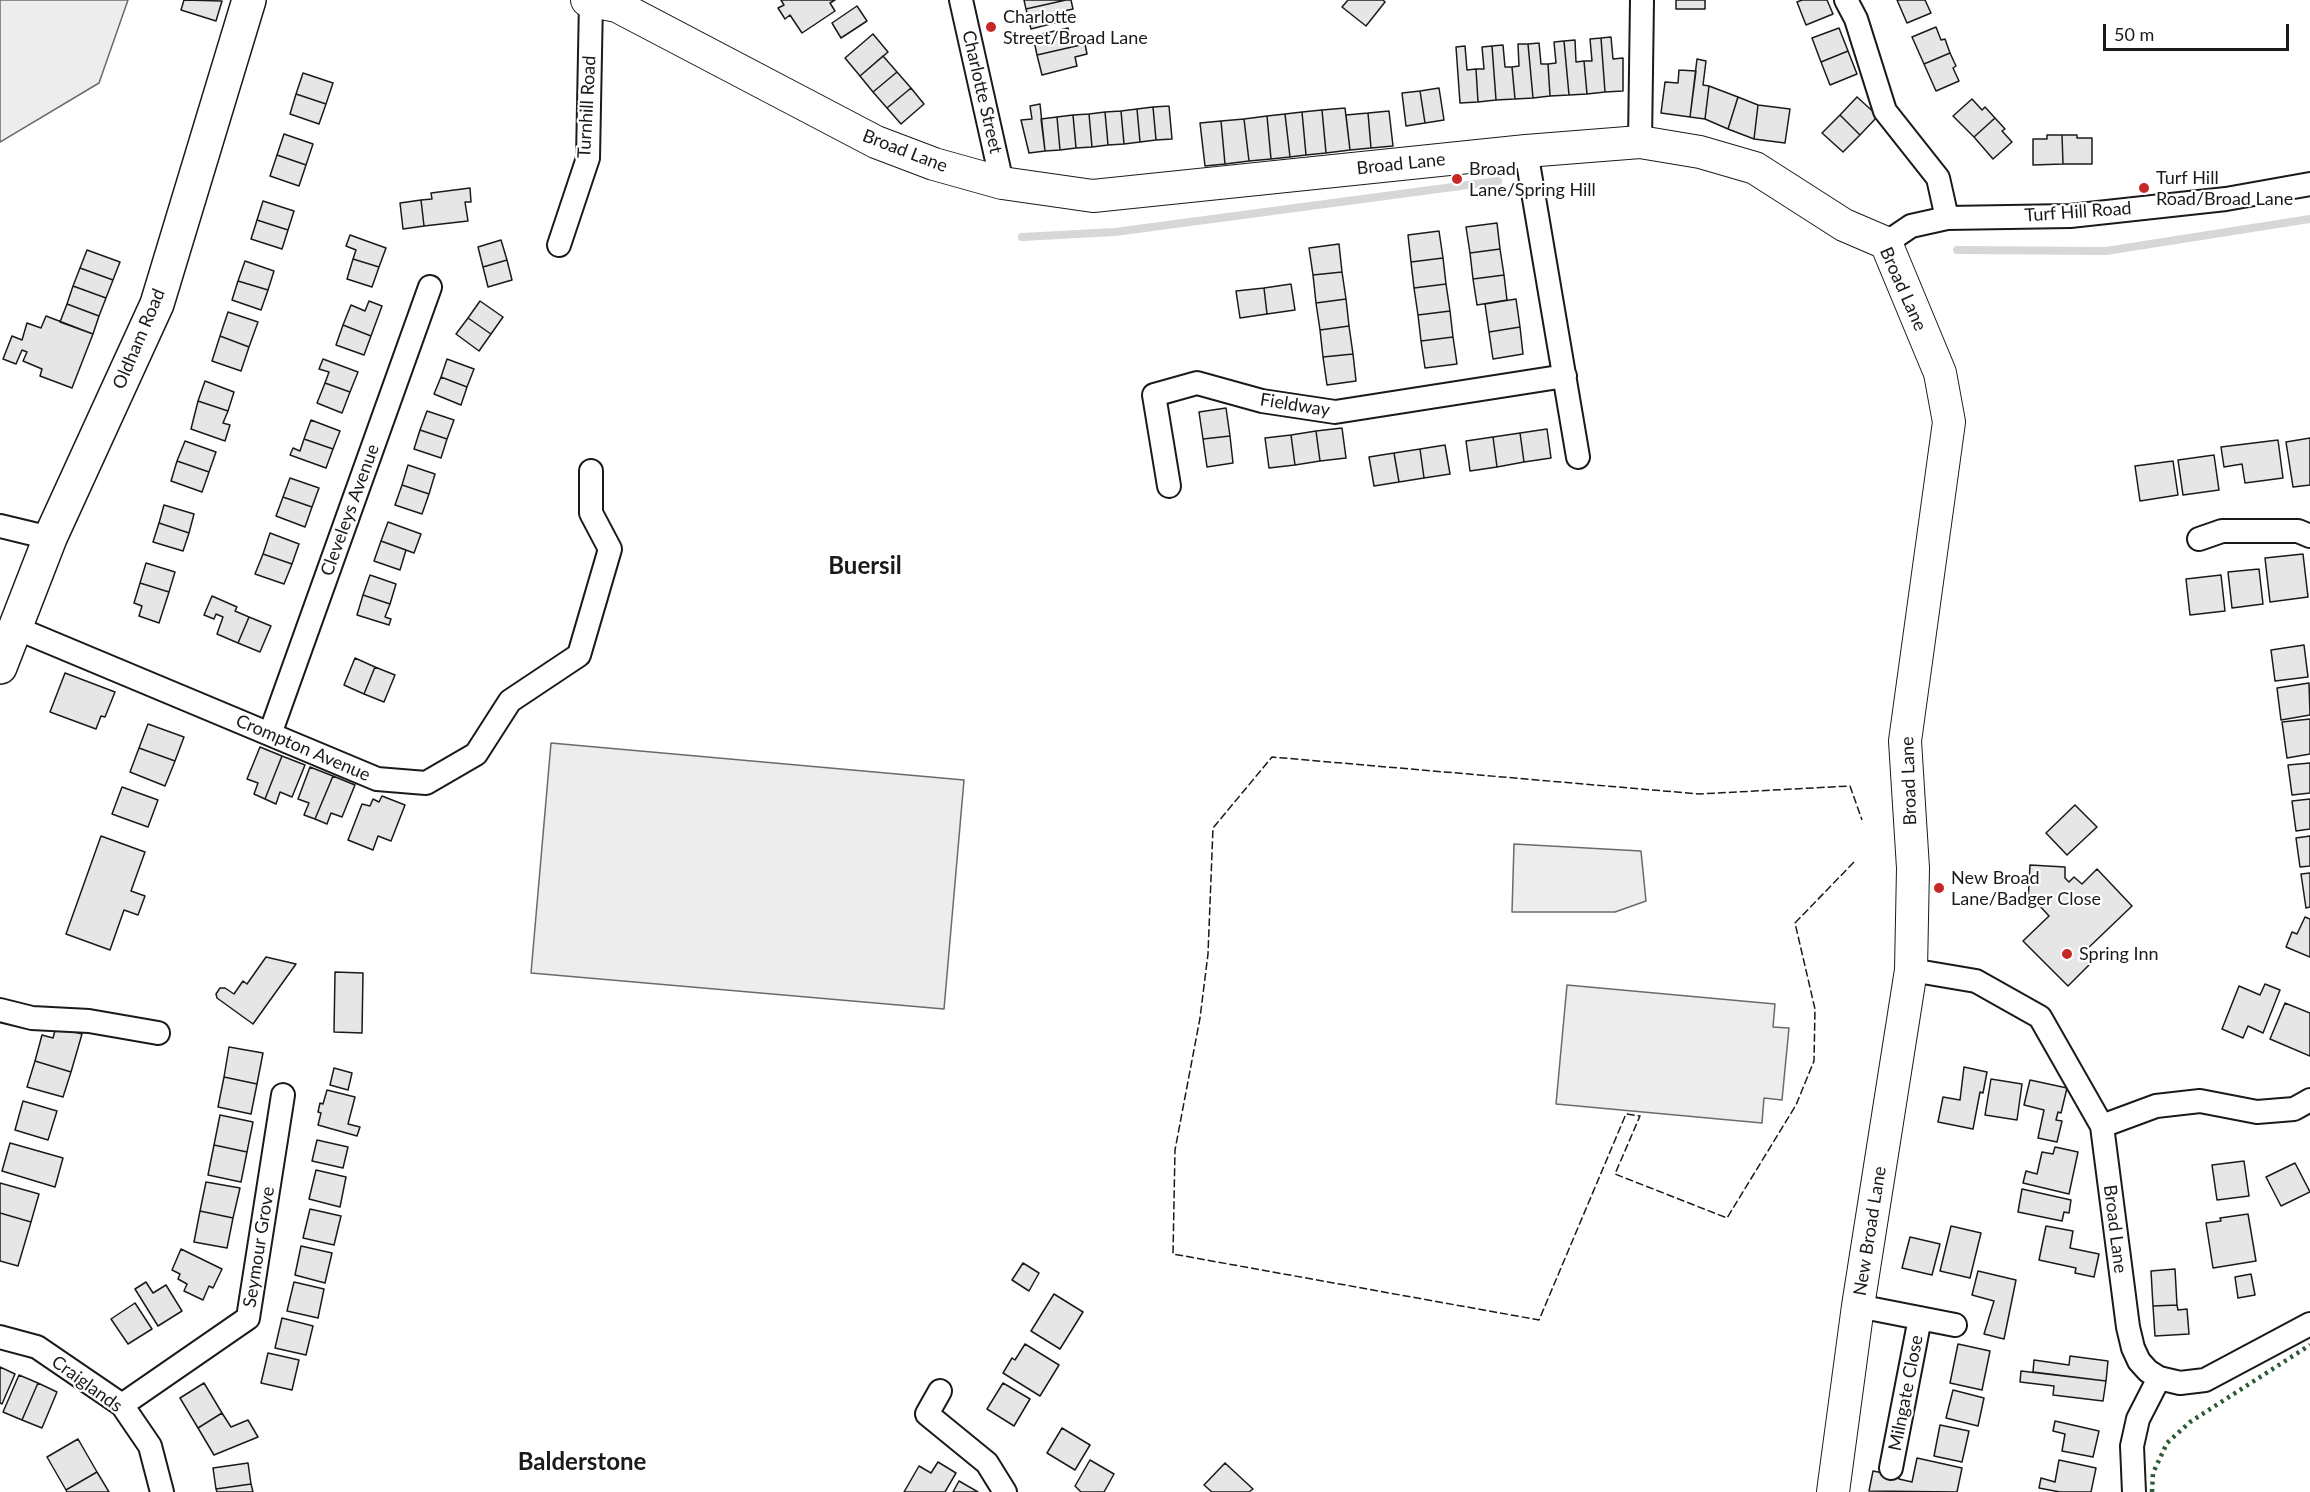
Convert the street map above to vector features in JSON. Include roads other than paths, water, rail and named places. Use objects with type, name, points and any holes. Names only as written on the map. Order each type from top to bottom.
[{"type":"main road","name":"Oldham Road","points":[[0,667],[50,538],[157,304],[249,0]]},
{"type":"main road","name":"Broad Lane","points":[[604,2],[876,142],[934,164],[1002,183],[1093,196],[1526,151],[1640,142],[1700,152],[1755,168],[1844,225],[1886,243],[1940,373],[1949,422],[1905,741],[1913,868],[1911,970]]},
{"type":"main road","name":"New Broad Lane","points":[[1833,1492],[1858,1306],[1911,970]]},
{"type":"street","name":"Charlotte Street","points":[[961,0],[1002,183]]},
{"type":"street","points":[[1640,142],[1642,0]]},
{"type":"street","points":[[1846,0],[1856,18],[1885,111],[1938,178],[1947,218]]},
{"type":"street","name":"Turnhill Road","points":[[559,245],[588,158],[604,2]]},
{"type":"street","points":[[1526,151],[1578,457]]},
{"type":"street","name":"Turf Hill Road","points":[[1886,243],[1911,226],[1947,218],[2070,216],[2226,199],[2310,184]]},
{"type":"street","name":"Cleveleys Avenue","points":[[270,734],[430,287]]},
{"type":"street","name":"Fieldway","points":[[1168,486],[1154,395],[1197,383],[1262,400],[1335,412],[1565,376]]},
{"type":"street","name":"Crompton Avenue","points":[[16,628],[377,779],[426,783],[476,754],[510,701],[579,655],[610,549],[591,513],[591,471]]},
{"type":"street","points":[[0,526],[50,538]]},
{"type":"street","points":[[2199,539],[2222,531],[2298,531],[2310,536]]},
{"type":"street","name":"Broad Lane","points":[[1911,970],[1976,981],[2040,1017],[2102,1126],[2128,1327],[2139,1361],[2159,1378]]},
{"type":"street","points":[[0,1010],[32,1018],[89,1021],[158,1033]]},
{"type":"street","name":"Seymour Grove","points":[[122,1405],[248,1318],[283,1095]]},
{"type":"street","points":[[2102,1126],[2156,1106],[2200,1101],[2257,1112],[2294,1109],[2310,1100]]},
{"type":"street","name":"Milngate Close","points":[[1858,1306],[1955,1325]]},
{"type":"street","name":"Milngate Close","points":[[1891,1468],[1920,1318]]},
{"type":"street","points":[[2134,1492],[2132,1446],[2138,1419],[2159,1378],[2180,1383],[2205,1380],[2310,1324]]},
{"type":"street","name":"Craiglands","points":[[0,1337],[37,1347],[122,1405],[150,1446],[162,1492]]},
{"type":"street","points":[[940,1391],[927,1414],[987,1463],[1005,1492]]},
{"type":"waterway","points":[[1022,237],[1115,232],[1498,181]]},
{"type":"waterway","points":[[1957,250],[2106,251],[2310,219]]},
{"type":"place","name":"Charlotte Street/Broad Lane","points":[[991,27]]},
{"type":"place","name":"Broad Lane/Spring Hill","points":[[1457,179]]},
{"type":"place","name":"Turf Hill Road/Broad Lane","points":[[2144,188]]},
{"type":"place","name":"New Broad Lane/Badger Close","points":[[1939,888]]},
{"type":"place","name":"Spring Inn","points":[[2067,954]]},
{"type":"district","name":"Buersil","points":[[865,566]]},
{"type":"district","name":"Balderstone","points":[[582,1462]]}]
